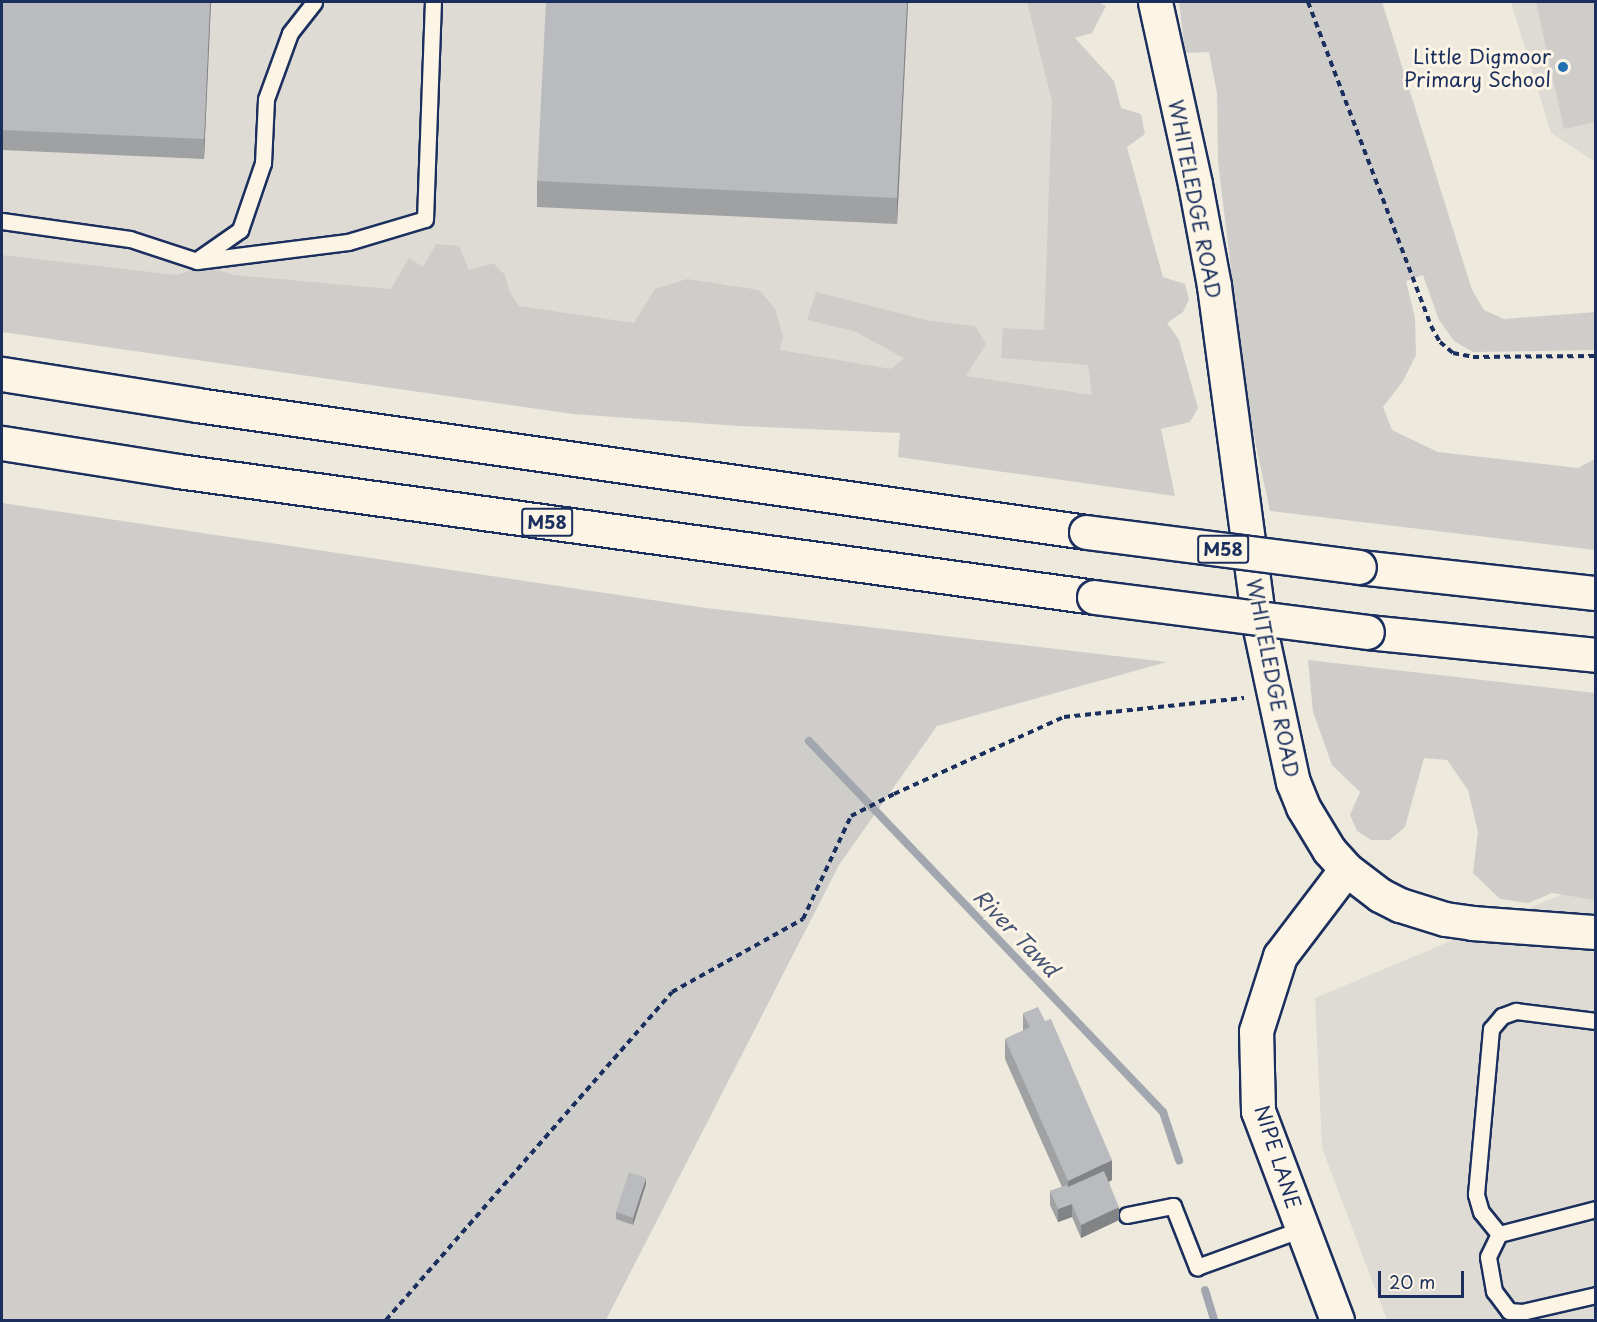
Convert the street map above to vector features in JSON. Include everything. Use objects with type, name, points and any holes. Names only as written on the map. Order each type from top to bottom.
[{"type":"main road","name":"WHITELEDGE ROAD","points":[[1155,2],[1195,184],[1214,286],[1242,507],[1272,696],[1293,782],[1303,807],[1329,850],[1346,868],[1380,895],[1421,913],[1445,919],[1596,932]]},
{"type":"main road","name":"M58","points":[[2,374],[197,405],[1086,532],[1359,567],[1596,592]]},
{"type":"main road","name":"M58","points":[[2,444],[178,471],[1094,597],[1367,632],[1596,655]]},
{"type":"main road","name":"NIPE LANE","points":[[1337,1320],[1258,1111],[1256,1030],[1280,956],[1346,868]]},
{"type":"lane","points":[[196,261],[240,230],[263,163],[266,99],[290,33],[314,2]]},
{"type":"lane","points":[[2,221],[130,239],[196,261],[348,242],[425,219],[433,2]]},
{"type":"lane","points":[[1499,1234],[1481,1212],[1476,1194],[1491,1029],[1502,1016],[1516,1011],[1596,1021]]},
{"type":"lane","points":[[1127,1215],[1173,1206],[1197,1267],[1302,1229]]},
{"type":"lane","points":[[1596,1209],[1499,1234],[1488,1257],[1494,1291],[1510,1316],[1596,1295]]},
{"type":"path","points":[[1308,2],[1431,326],[1440,342],[1453,353],[1473,357],[1596,356]]},
{"type":"path","points":[[386,1320],[672,992],[803,919],[851,816],[894,794],[1064,717],[1272,696]]},
{"type":"shaded area","points":[[2,2],[1039,2],[1114,412],[2,266]]},
{"type":"shaded area","points":[[1027,2],[1098,2],[1106,6],[1092,33],[1075,38],[1114,81],[1121,108],[1141,114],[1145,134],[1127,147],[1163,277],[1185,284],[1189,299],[1183,312],[1167,323],[1179,340],[1198,408],[1190,422],[1161,429],[1175,496],[898,457],[900,433],[738,426],[573,414],[2,332],[2,255],[177,275],[206,266],[233,275],[391,289],[409,258],[423,267],[436,244],[459,246],[469,270],[493,263],[505,275],[509,291],[519,306],[634,323],[655,289],[687,279],[759,290],[775,308],[783,337],[780,350],[891,369],[904,358],[854,331],[807,320],[816,292],[930,321],[975,326],[986,344],[966,376],[1092,395],[1088,365],[1001,358],[1003,328],[1044,330],[1052,101]]},
{"type":"shaded area","points":[[1179,2],[1382,2],[1472,290],[1484,310],[1504,319],[1596,312],[1595,350],[1473,352],[1454,341],[1439,320],[1423,275],[1406,281],[1415,318],[1416,355],[1403,381],[1383,407],[1392,430],[1438,452],[1578,468],[1595,459],[1595,550],[1270,511],[1248,408],[1218,162],[1217,93],[1209,52],[1185,53]]},
{"type":"shaded area","name":"Little Digmoor Primary School","points":[[1511,2],[1595,2],[1595,162],[1551,133]]},
{"type":"shaded area","name":"Little Digmoor Primary School","points":[[1536,2],[1595,2],[1595,122],[1564,129]]},
{"type":"shaded area","points":[[2,503],[706,608],[1167,662],[937,726],[839,865],[606,1320],[2,1320]]},
{"type":"shaded area","points":[[1308,660],[1595,693],[1595,900],[1552,893],[1528,903],[1500,899],[1473,873],[1478,832],[1468,790],[1447,760],[1424,758],[1405,827],[1390,840],[1371,840],[1357,831],[1350,815],[1360,792],[1332,765],[1313,712]]},
{"type":"shaded area","points":[[1589,883],[1595,884],[1595,1320],[1387,1320],[1322,1148],[1315,998]]},
{"type":"building","points":[[2,2],[210,2],[204,139],[2,130]]},
{"type":"building","points":[[546,2],[907,2],[897,198],[537,181]]},
{"type":"building","points":[[1038,1007],[1045,1021],[1051,1019],[1112,1160],[1068,1181],[1005,1039],[1030,1027],[1023,1013]]},
{"type":"building","points":[[1104,1171],[1119,1207],[1081,1225],[1072,1204],[1058,1209],[1050,1191],[1067,1185],[1068,1187]]},
{"type":"building","points":[[629,1172],[646,1178],[633,1218],[616,1212]]},
{"type":"waterway","name":"River Tawd","points":[[809,741],[1163,1112],[1179,1160]]},
{"type":"waterway","name":"River Tawd","points":[[1205,1290],[1214,1320]]},
{"type":"place","name":"Little Digmoor Primary School","points":[[1563,67]]}]
